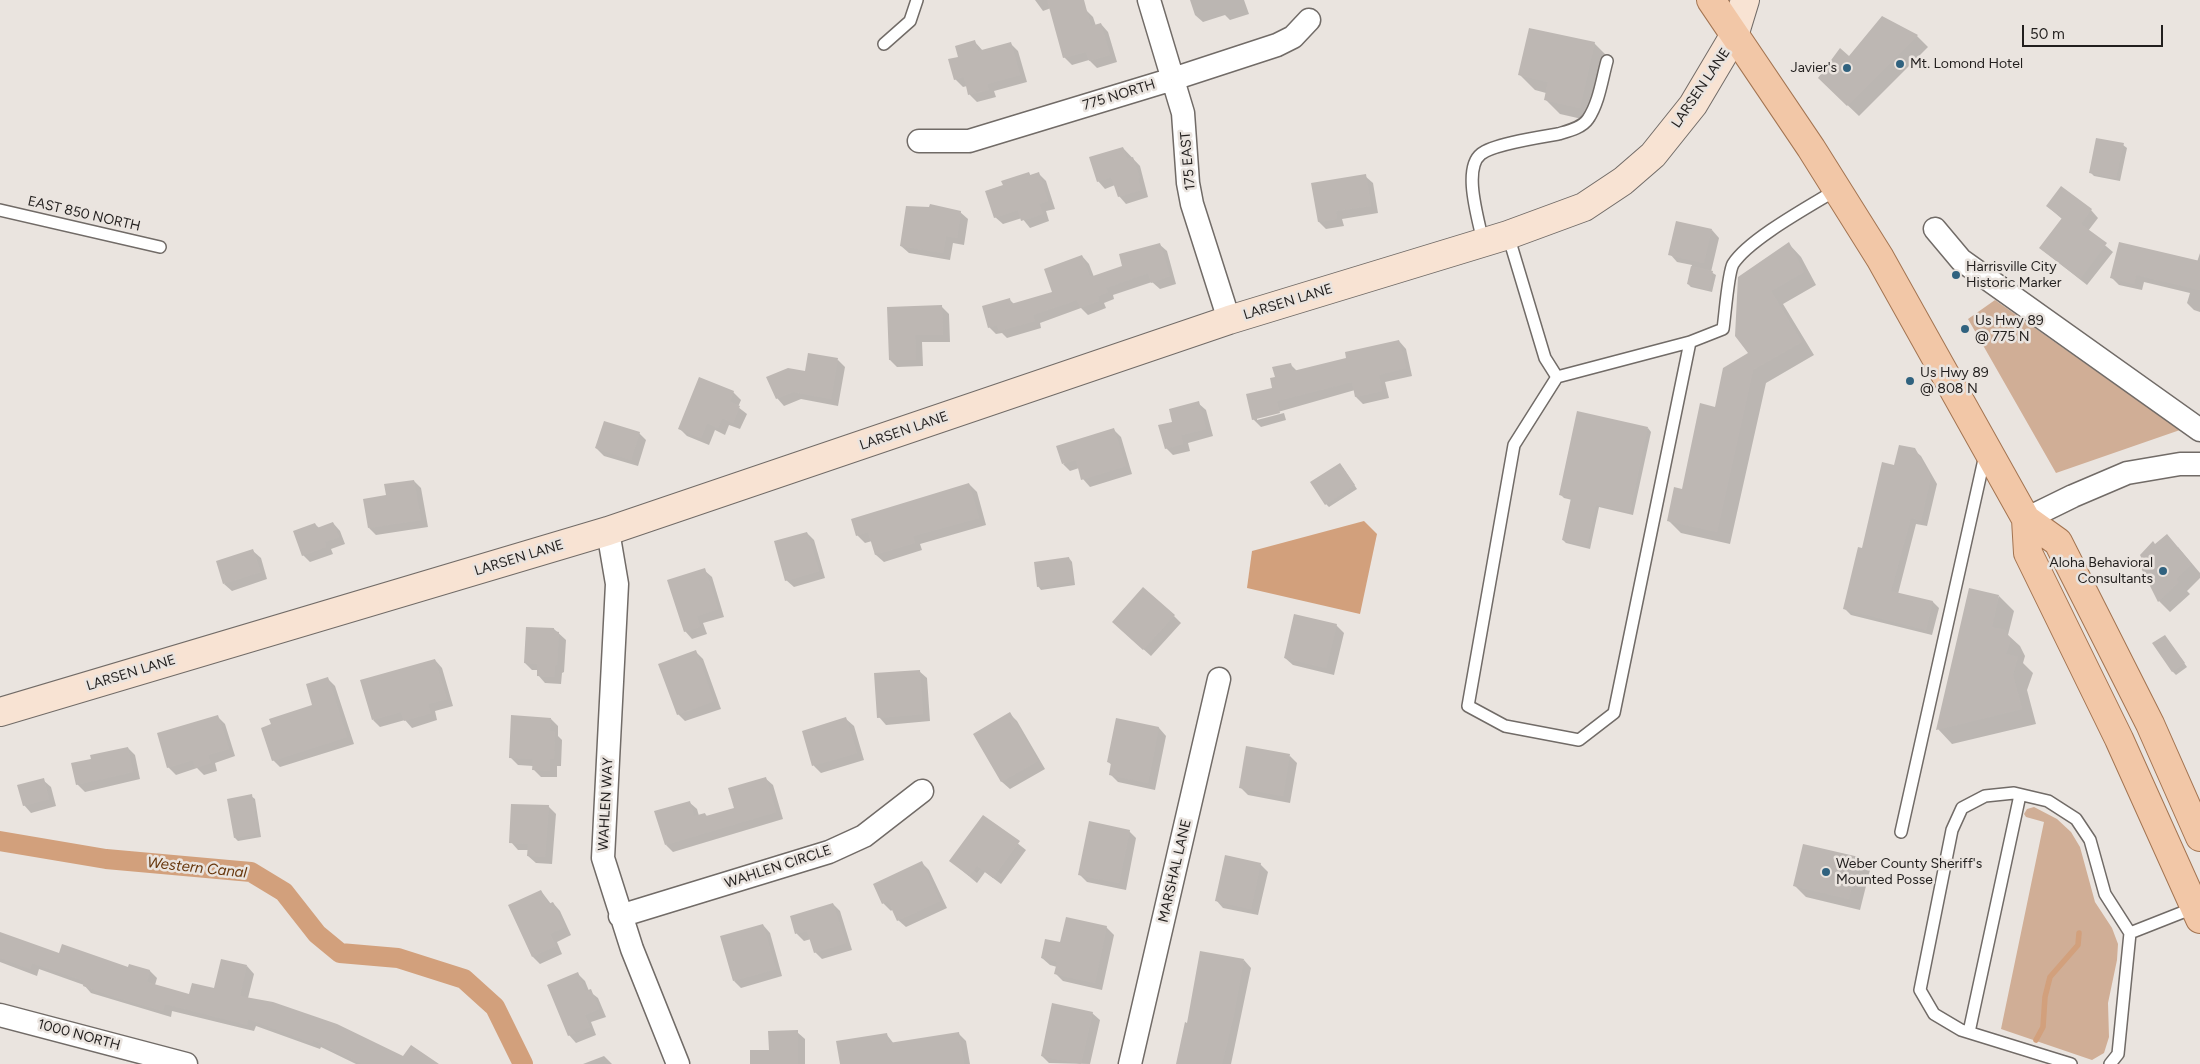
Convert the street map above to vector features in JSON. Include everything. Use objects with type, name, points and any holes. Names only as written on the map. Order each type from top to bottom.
[{"type":"main road","points":[[1711,0],[1811,148],[1880,258],[2026,519],[2058,542],[2150,724],[2200,837]]},
{"type":"main road","name":"LARSEN LANE","points":[[0,712],[608,531],[1229,320],[1495,238],[1584,207],[1624,181],[1653,155],[1693,105],[1734,36],[1745,0]]},
{"type":"main road","points":[[2026,519],[2028,553],[2095,687],[2198,912]]},
{"type":"street","name":"175 EAST","points":[[1148,0],[1183,113],[1188,182],[1192,204],[1229,320]]},
{"type":"street","name":"775 NORTH","points":[[919,140],[969,141],[1174,79],[1277,45],[1294,37],[1308,20]]},
{"type":"street","points":[[1935,229],[1961,260],[2200,430]]},
{"type":"street","points":[[2026,519],[2126,473],[2180,464],[2200,464]]},
{"type":"street","name":"WAHLEN WAY","points":[[608,531],[617,584],[603,858],[620,916],[678,1064]]},
{"type":"street","name":"MARSHAL LANE","points":[[1130,1064],[1219,679]]},
{"type":"street","name":"WAHLEN CIRCLE","points":[[620,916],[829,852],[864,836],[922,790]]},
{"type":"street","name":"1000 NORTH","points":[[0,1014],[186,1064]]},
{"type":"lane","points":[[884,44],[910,21],[917,0]]},
{"type":"lane","points":[[1557,377],[1545,358],[1472,186],[1474,164],[1481,153],[1498,147],[1580,127],[1588,120],[1593,108],[1607,61]]},
{"type":"lane","points":[[1690,342],[1614,713],[1579,740],[1505,726],[1468,706],[1514,445],[1557,377],[1690,342],[1723,328],[1732,265],[1748,248],[1836,190]]},
{"type":"lane","name":"EAST 850 NORTH","points":[[0,210],[160,247]]},
{"type":"lane","points":[[1901,832],[1986,447]]},
{"type":"lane","points":[[2071,1064],[1969,1032],[1934,1014],[1920,990],[1952,830],[1962,808],[1985,796],[2014,793],[2048,801],[2076,819],[2090,840],[2105,894],[2130,932],[2118,1054],[2110,1064]]},
{"type":"lane","points":[[1969,1032],[2020,795]]},
{"type":"lane","points":[[2130,932],[2198,912]]},
{"type":"shaded area","points":[[1995,300],[2180,430],[2056,473],[1968,319]]},
{"type":"shaded area","points":[[1364,521],[1377,534],[1360,614],[1247,588],[1252,551]]},
{"type":"shaded area","points":[[2034,807],[2057,819],[2071,832],[2080,847],[2095,902],[2112,928],[2118,944],[2117,960],[2108,1003],[2109,1037],[2104,1053],[2092,1060],[2001,1029],[2044,822],[2026,817],[2024,814],[2027,809]]},
{"type":"building","points":[[1047,0],[1084,0],[1091,26],[1101,23],[1110,55],[1089,61],[1086,52],[1063,58]]},
{"type":"building","name":"Javier's","points":[[1882,16],[1918,35],[1847,106],[1818,78],[1840,48],[1849,56]]},
{"type":"building","points":[[1529,28],[1595,42],[1580,108],[1544,100],[1548,82],[1518,75]]},
{"type":"building","points":[[975,40],[978,51],[1011,42],[1020,75],[987,84],[989,90],[968,95],[964,77],[954,80],[948,59],[958,57],[955,46]]},
{"type":"building","points":[[2096,138],[2124,143],[2116,178],[2089,173]]},
{"type":"building","points":[[1123,147],[1127,159],[1133,157],[1140,178],[1138,179],[1141,190],[1118,197],[1111,177],[1097,182],[1089,157]]},
{"type":"building","points":[[1029,172],[1030,175],[1039,172],[1048,201],[1039,204],[1043,214],[1021,221],[1018,210],[994,218],[985,191],[1003,185],[1001,181]]},
{"type":"building","points":[[1366,174],[1371,206],[1336,211],[1337,219],[1318,222],[1311,183]]},
{"type":"building","points":[[2061,186],[2092,209],[2081,224],[2107,243],[2080,279],[2039,248],[2062,218],[2046,206]]},
{"type":"building","points":[[930,204],[961,211],[957,238],[946,236],[943,253],[900,246],[906,206],[929,207]]},
{"type":"building","points":[[1676,221],[1712,229],[1704,263],[1668,255]]},
{"type":"building","points":[[1789,242],[1804,272],[1771,291],[1802,342],[1753,370],[1717,532],[1667,521],[1674,487],[1682,489],[1700,403],[1715,407],[1723,368],[1748,353],[1735,336],[1738,277]]},
{"type":"building","points":[[2119,242],[2200,261],[2200,290],[2136,275],[2134,284],[2110,278]]},
{"type":"building","points":[[1160,243],[1170,276],[1151,283],[1148,273],[1106,288],[1108,292],[1098,296],[1099,301],[1080,308],[1077,300],[1033,315],[1035,321],[999,331],[997,325],[988,328],[982,306],[1010,298],[1011,304],[1052,292],[1044,269],[1082,255],[1090,277],[1122,266],[1119,254]]},
{"type":"building","points":[[1691,266],[1713,271],[1709,290],[1687,284]]},
{"type":"building","points":[[942,305],[943,335],[915,335],[916,360],[889,360],[887,307]]},
{"type":"building","points":[[1399,340],[1406,368],[1379,375],[1382,391],[1355,397],[1352,382],[1277,401],[1280,413],[1252,420],[1246,394],[1272,388],[1270,378],[1275,377],[1272,367],[1291,363],[1293,371],[1346,358],[1345,352]]},
{"type":"building","points":[[808,353],[838,358],[831,399],[793,392],[776,399],[766,377],[788,368],[805,371]]},
{"type":"building","points":[[699,377],[734,391],[730,402],[740,406],[733,423],[722,418],[718,428],[707,423],[701,438],[678,429]]},
{"type":"building","points":[[1199,401],[1206,429],[1181,435],[1183,444],[1165,449],[1158,425],[1172,422],[1169,409]]},
{"type":"building","points":[[1577,411],[1648,427],[1630,512],[1596,505],[1587,546],[1562,540],[1571,498],[1559,495]]},
{"type":"building","points":[[604,421],[640,432],[631,460],[595,448]]},
{"type":"building","points":[[1114,428],[1126,466],[1081,480],[1076,460],[1062,464],[1056,446]]},
{"type":"building","points":[[1899,445],[1915,448],[1931,477],[1921,521],[1911,518],[1891,591],[1933,601],[1926,630],[1843,609],[1858,547],[1862,548],[1882,462],[1894,465]]},
{"type":"building","points":[[1340,463],[1355,485],[1325,505],[1310,482]]},
{"type":"building","points":[[414,480],[421,520],[368,528],[363,499],[386,495],[384,484]]},
{"type":"building","points":[[969,483],[979,518],[913,536],[915,543],[875,555],[868,532],[856,536],[851,519]]},
{"type":"building","points":[[333,522],[339,537],[325,542],[326,547],[302,556],[293,531],[315,523],[317,528]]},
{"type":"building","points":[[807,532],[819,571],[785,581],[774,541]]},
{"type":"building","name":"Aloha Behavioral Consultants","points":[[2167,534],[2192,564],[2176,579],[2179,582],[2158,602],[2139,564],[2143,561],[2140,555],[2153,541],[2155,544]]},
{"type":"building","points":[[253,549],[261,572],[223,584],[216,561]]},
{"type":"building","points":[[1069,557],[1073,582],[1037,587],[1034,562]]},
{"type":"building","points":[[705,568],[718,609],[697,616],[700,627],[684,632],[667,580]]},
{"type":"building","points":[[1143,587],[1175,615],[1143,650],[1112,622]]},
{"type":"building","points":[[1969,588],[1999,595],[1992,627],[2005,630],[2011,640],[2006,654],[2018,657],[2013,675],[2022,709],[1936,730]]},
{"type":"building","points":[[1294,614],[1337,624],[1326,668],[1284,658]]},
{"type":"building","points":[[526,627],[554,628],[554,631],[559,632],[557,665],[555,666],[554,677],[537,676],[537,664],[524,663]]},
{"type":"building","points":[[2165,635],[2185,663],[2172,672],[2152,643]]},
{"type":"building","points":[[696,650],[714,701],[677,715],[658,664]]},
{"type":"building","points":[[435,659],[447,699],[428,704],[431,713],[404,721],[401,712],[372,720],[360,680]]},
{"type":"building","points":[[920,670],[923,714],[877,718],[874,673]]},
{"type":"building","points":[[328,677],[347,737],[272,761],[261,728],[271,724],[269,719],[312,705],[306,684]]},
{"type":"building","points":[[1010,712],[1038,761],[1001,782],[973,734]]},
{"type":"building","points":[[218,715],[229,749],[208,755],[211,763],[195,768],[193,760],[167,768],[157,733]]},
{"type":"building","points":[[511,715],[551,718],[550,731],[555,732],[554,759],[550,759],[550,771],[532,770],[533,759],[509,758]]},
{"type":"building","points":[[846,717],[857,753],[812,766],[802,731]]},
{"type":"building","points":[[1116,718],[1159,727],[1148,783],[1109,775],[1111,763],[1107,762]]},
{"type":"building","points":[[1246,746],[1290,754],[1283,796],[1239,788]]},
{"type":"building","points":[[128,747],[133,772],[76,785],[71,763],[91,759],[90,755]]},
{"type":"building","points":[[766,777],[776,812],[665,845],[654,811],[690,801],[694,816],[705,813],[706,816],[734,808],[728,788]]},
{"type":"building","points":[[44,778],[49,799],[23,806],[17,785]]},
{"type":"building","points":[[252,794],[258,834],[234,838],[227,799]]},
{"type":"building","points":[[511,804],[549,805],[545,857],[527,856],[528,844],[509,843]]},
{"type":"building","points":[[983,815],[1020,841],[993,878],[977,866],[969,876],[949,861]]},
{"type":"building","points":[[1089,821],[1130,830],[1119,883],[1078,875]]},
{"type":"building","name":"Weber County Sheriff's Mounted Posse","points":[[1803,844],[1859,857],[1849,899],[1793,886]]},
{"type":"building","points":[[1225,855],[1261,863],[1251,909],[1215,901]]},
{"type":"building","points":[[922,861],[940,901],[897,921],[888,901],[882,904],[873,884]]},
{"type":"building","points":[[541,890],[548,904],[553,902],[565,927],[550,934],[556,946],[532,957],[508,905]]},
{"type":"building","points":[[833,903],[846,943],[814,953],[807,931],[795,934],[790,916]]},
{"type":"building","points":[[1066,917],[1107,926],[1095,983],[1054,974],[1057,962],[1041,958],[1045,939],[1060,942]]},
{"type":"building","points":[[763,924],[776,969],[733,981],[720,936]]},
{"type":"building","points":[[0,932],[59,953],[62,944],[128,967],[129,964],[150,970],[147,982],[189,994],[192,983],[214,988],[221,959],[247,965],[240,996],[273,1002],[337,1024],[403,1056],[411,1045],[439,1064],[362,1064],[313,1040],[312,1043],[248,1019],[247,1025],[165,1004],[163,1011],[114,997],[83,986],[84,981],[32,963],[30,969],[0,958]]},
{"type":"building","points":[[1200,951],[1244,959],[1234,1014],[1222,1064],[1176,1064],[1185,1022],[1187,1023]]},
{"type":"building","points":[[578,972],[585,991],[591,989],[599,1009],[585,1015],[590,1027],[568,1036],[547,985]]},
{"type":"building","points":[[1052,1003],[1093,1012],[1081,1064],[1041,1056]]},
{"type":"building","points":[[798,1030],[798,1064],[750,1064],[750,1050],[769,1050],[768,1031]]},
{"type":"building","points":[[959,1032],[964,1064],[840,1064],[836,1041],[887,1033],[889,1043]]},
{"type":"waterway","name":"Western Canal","points":[[0,841],[106,859],[251,872],[284,892],[317,934],[340,953],[398,958],[464,979],[495,1007],[523,1064]]},
{"type":"waterway","points":[[2036,1040],[2043,1027],[2045,997],[2050,977],[2078,945],[2079,933]]},
{"type":"place","name":"Mt. Lomond Hotel","points":[[1900,64]]},
{"type":"place","name":"Javier's","points":[[1847,68]]},
{"type":"place","name":"Harrisville City Historic Marker","points":[[1956,275]]},
{"type":"place","name":"Us Hwy 89 @ 775 N","points":[[1965,329]]},
{"type":"place","name":"Us Hwy 89 @ 808 N","points":[[1910,381]]},
{"type":"place","name":"Aloha Behavioral Consultants","points":[[2163,571]]},
{"type":"place","name":"Weber County Sheriff's Mounted Posse","points":[[1826,872]]}]
